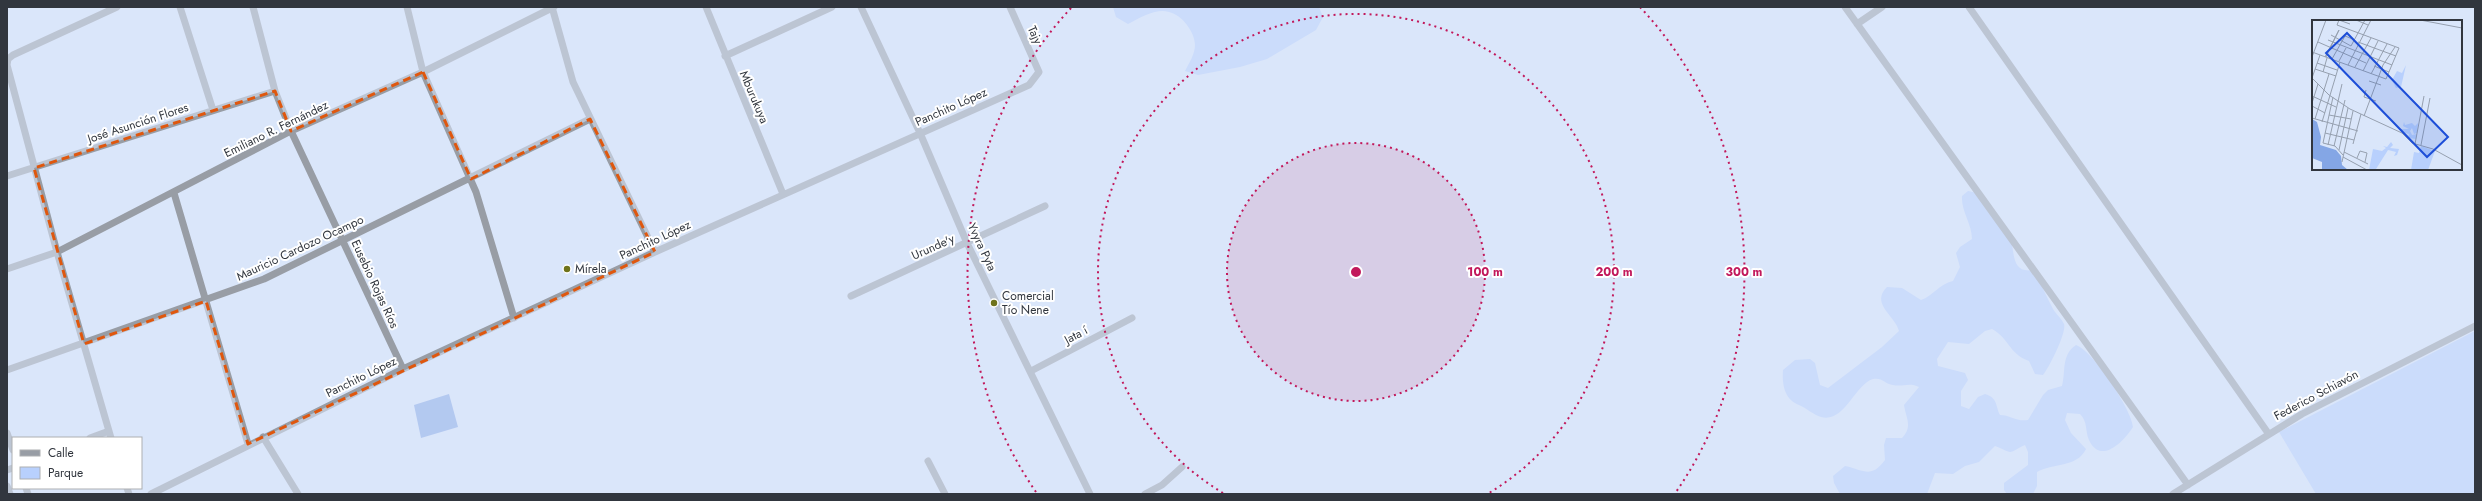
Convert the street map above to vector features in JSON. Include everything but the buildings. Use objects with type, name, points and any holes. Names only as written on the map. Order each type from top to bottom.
[{"type":"street","points":[[95,437],[110,434],[57,252],[7,66],[8,59],[13,55],[117,7]]},
{"type":"street","points":[[180,7],[213,110]]},
{"type":"street","name":"Eusebio Rojas Ríos","points":[[253,7],[275,91],[291,131],[403,369]]},
{"type":"street","points":[[406,7],[423,72],[471,179],[514,318]]},
{"type":"street","points":[[552,7],[573,82],[655,252]]},
{"type":"street","name":"Emiliano R. Fernández","points":[[7,269],[57,252],[174,193],[291,131],[423,72],[552,7]]},
{"type":"street","name":"Mburukuya","points":[[706,7],[783,194]]},
{"type":"street","points":[[725,56],[832,7]]},
{"type":"street","name":"Yvyra Pyta","points":[[861,7],[920,133],[967,243],[1090,494]]},
{"type":"street","name":"Tajy","points":[[1010,7],[1039,72]]},
{"type":"street","points":[[1845,7],[2188,485]]},
{"type":"street","points":[[1857,24],[1882,7]]},
{"type":"street","points":[[1970,7],[2268,433]]},
{"type":"street","name":"Panchito López","points":[[152,494],[248,444],[403,369],[655,252],[1029,85],[1039,72]]},
{"type":"street","name":"José Asunción Flores","points":[[7,176],[275,91]]},
{"type":"street","name":"Mauricio Cardozo Ocampo","points":[[7,370],[206,301],[264,279],[471,179],[590,119]]},
{"type":"street","points":[[174,193],[248,444]]},
{"type":"street","name":"Urunde'y","points":[[851,296],[1045,206]]},
{"type":"street","name":"Jata í","points":[[1031,371],[1132,318]]},
{"type":"street","name":"Federico Schiavón","points":[[2173,494],[2268,433],[2365,381],[2475,326]]},
{"type":"street","points":[[7,433],[12,447]]},
{"type":"street","points":[[263,437],[298,494]]},
{"type":"street","points":[[928,462],[945,494]]},
{"type":"street","points":[[1145,494],[1162,485],[1182,467]]},
{"type":"street","points":[[7,486],[10,494]]},
{"type":"highlighted area","points":[[423,72],[471,179],[590,119],[655,252],[248,444],[206,301],[84,344],[34,168],[275,91],[291,131]]},
{"type":"green space","points":[[1113,7],[1319,7],[1323,17],[1316,30],[1267,59],[1240,67],[1198,75],[1185,71],[1192,58],[1195,45],[1193,35],[1183,20],[1169,12],[1159,11],[1148,14],[1128,24],[1116,17]]},
{"type":"green space","points":[[1968,191],[1980,195],[2001,220],[2010,235],[2013,254],[2017,265],[2026,270],[2033,270],[2053,309],[2063,322],[2064,328],[2057,350],[2043,375],[2035,374],[2029,361],[2017,354],[1998,333],[1992,329],[1985,331],[1969,344],[1948,342],[1937,359],[1938,366],[1965,373],[1968,380],[1961,391],[1961,406],[1969,409],[1978,397],[1985,394],[1996,402],[2000,415],[2020,420],[2028,420],[2043,395],[2048,390],[2062,386],[2066,358],[2071,349],[2076,345],[2092,358],[2101,369],[2119,395],[2131,419],[2133,427],[2119,444],[2106,451],[2100,451],[2094,447],[2089,440],[2083,417],[2080,414],[2067,413],[2065,420],[2071,433],[2086,449],[2077,459],[2037,472],[2037,486],[2033,494],[2007,494],[2004,490],[2004,483],[2028,465],[2028,452],[2025,445],[2010,452],[1995,446],[1979,462],[1965,466],[1953,474],[1935,473],[1927,494],[1840,494],[1834,483],[1833,476],[1845,466],[1867,472],[1876,470],[1885,460],[1884,445],[1886,438],[1902,438],[1905,434],[1908,422],[1904,405],[1919,387],[1912,385],[1893,385],[1879,379],[1873,379],[1860,388],[1837,414],[1829,417],[1821,417],[1790,399],[1784,386],[1783,370],[1795,360],[1810,359],[1815,363],[1820,385],[1828,388],[1882,347],[1899,331],[1897,325],[1882,304],[1882,293],[1887,287],[1902,288],[1921,300],[1953,281],[1960,267],[1956,253],[1960,247],[1972,239],[1972,233],[1962,202],[1962,196]]},
{"type":"green space","points":[[2475,331],[2475,494],[2316,494],[2279,432]]},
{"type":"shaded area","points":[[449,394],[458,427],[421,438],[414,405]]},
{"type":"place","name":"Mírela","points":[[567,269]]},
{"type":"place","name":"Comercial Tío Nene","points":[[994,303]]}]
